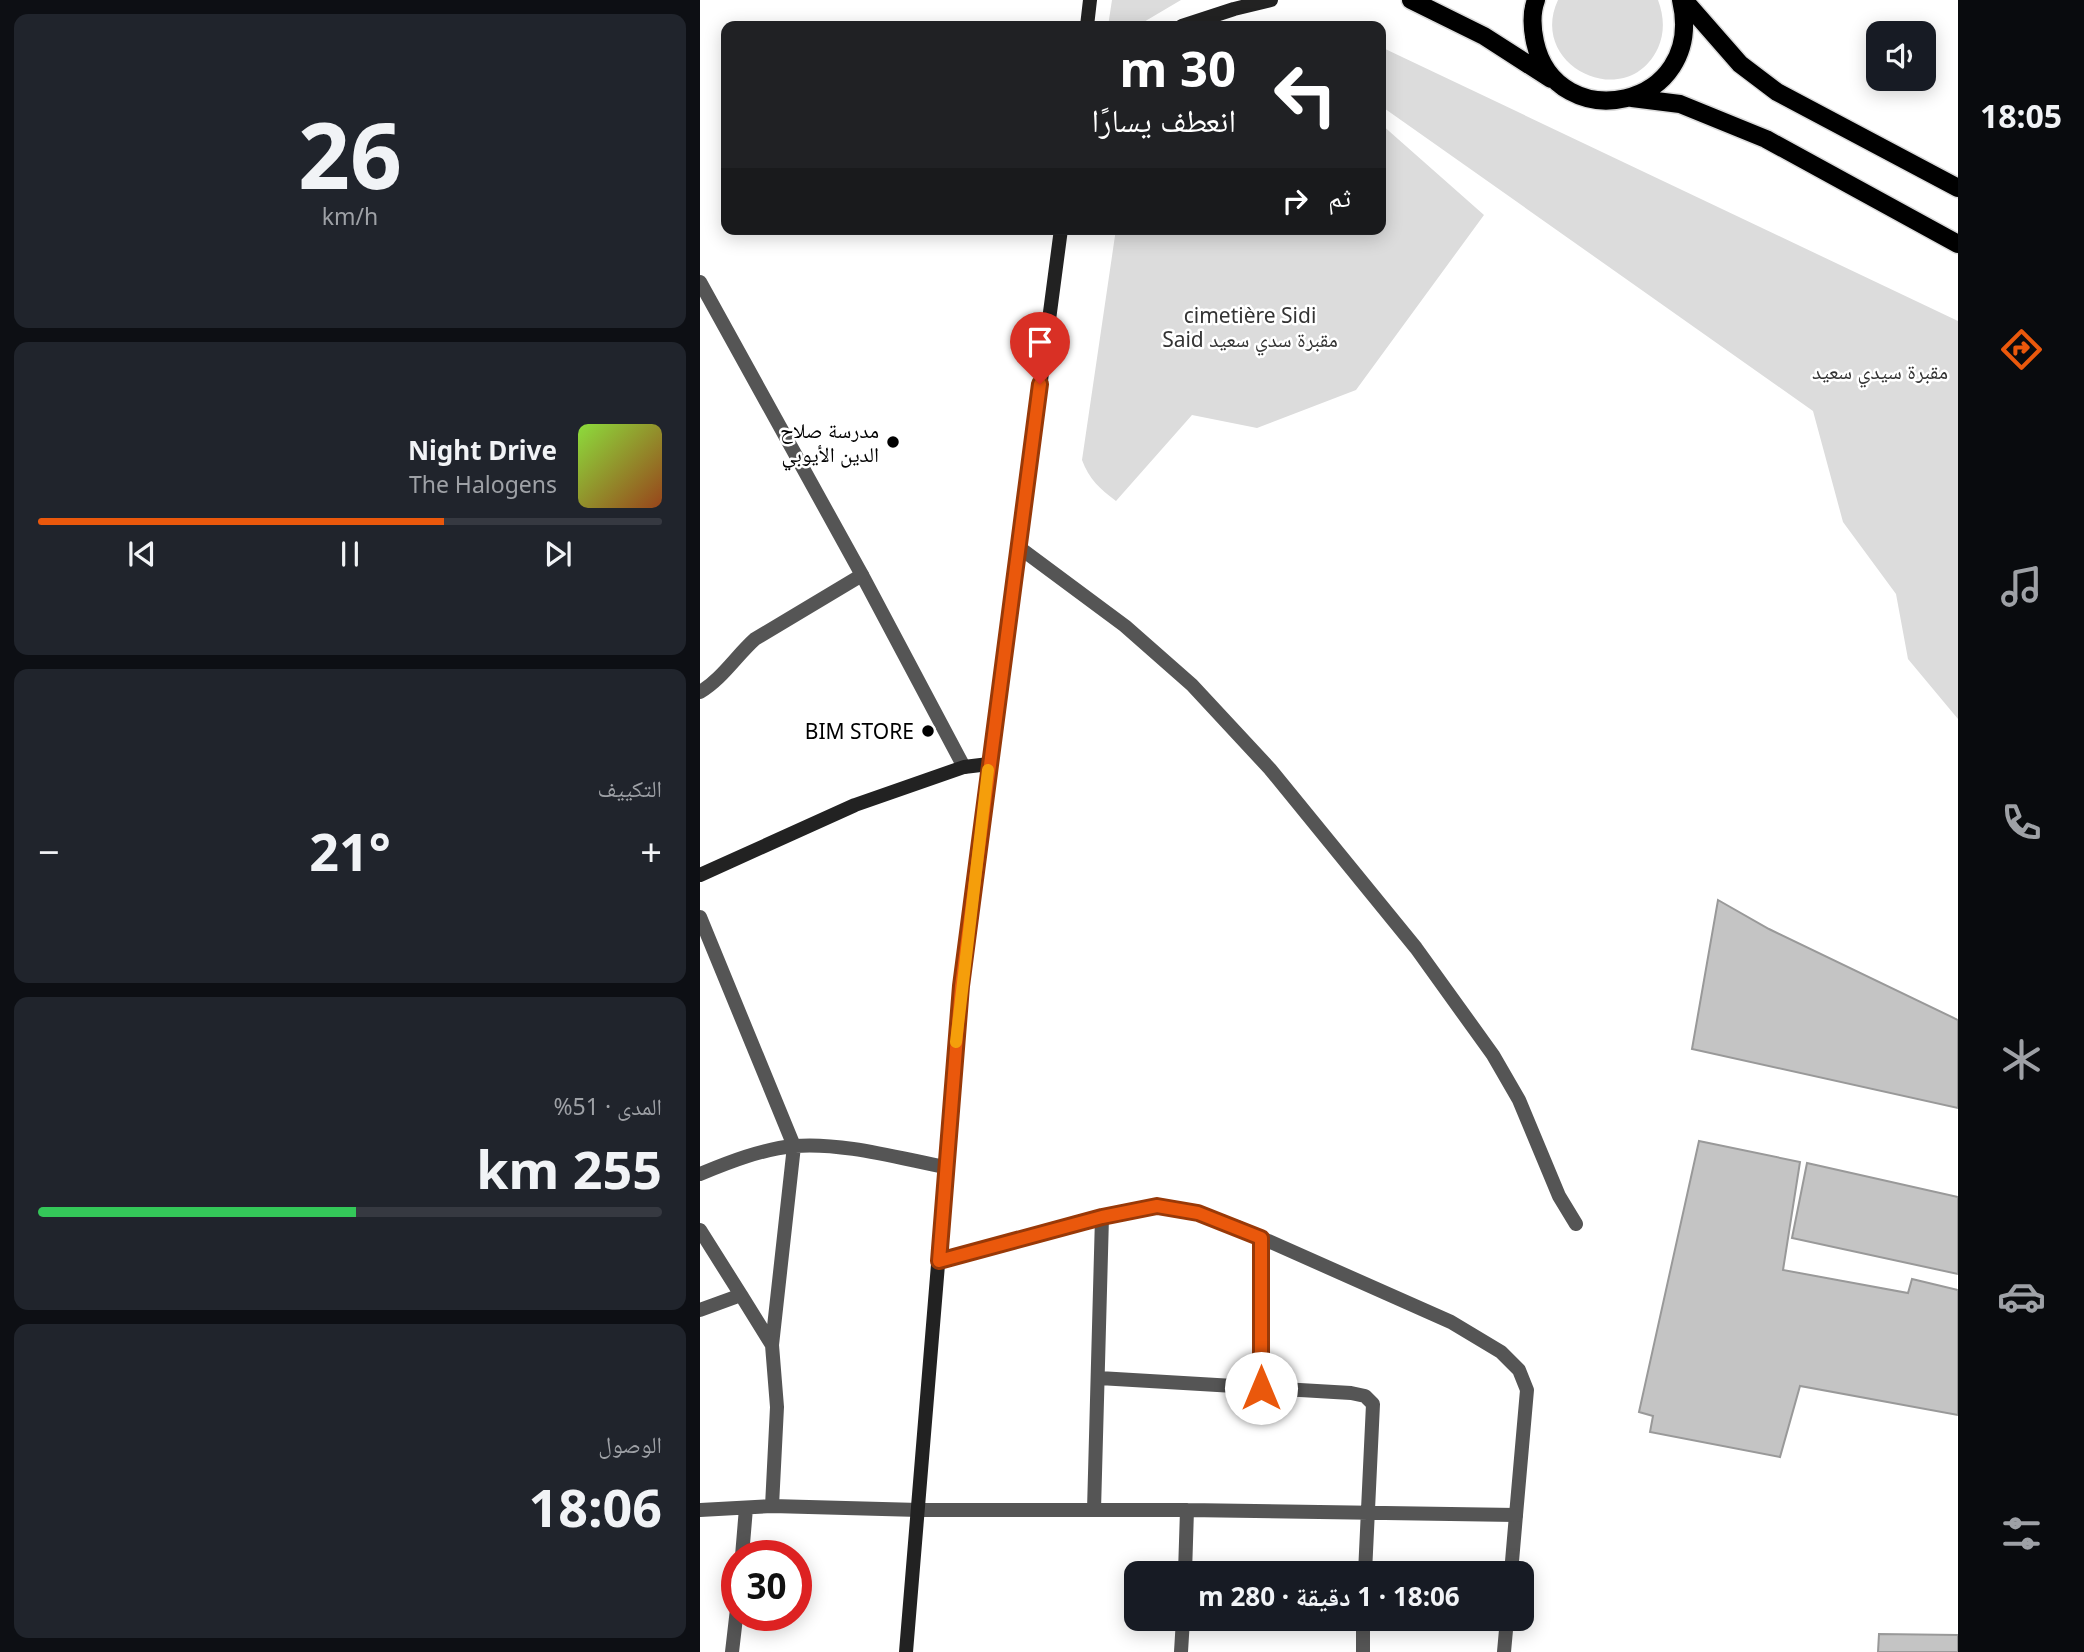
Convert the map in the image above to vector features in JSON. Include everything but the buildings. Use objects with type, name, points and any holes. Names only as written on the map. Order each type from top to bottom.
[{"type":"main road","points":[[1411,0],[1485,36],[1567,89],[1588,98],[1610,101],[1632,98],[1680,104],[1766,139],[1958,244]]},
{"type":"main road","points":[[1536,0],[1532,30],[1537,53],[1549,73],[1567,89]]},
{"type":"main road","points":[[1632,98],[1654,86],[1672,68],[1683,45],[1683,0]]},
{"type":"main road","points":[[1683,0],[1740,64],[1777,92],[1958,188]]},
{"type":"street","points":[[1088,21],[1090,0]]},
{"type":"street","points":[[1197,21],[1270,0]]},
{"type":"street","points":[[906,1652],[961,986],[1060,235]]},
{"type":"street","points":[[700,282],[862,575],[964,767]]},
{"type":"street","points":[[1020,548],[1125,626],[1192,685],[1270,769],[1416,948],[1493,1055],[1519,1100],[1559,1196],[1576,1224]]},
{"type":"street","points":[[700,692],[715,682],[739,653],[755,639],[862,575]]},
{"type":"street","points":[[700,876],[855,805],[964,767],[989,764]]},
{"type":"street","points":[[700,917],[794,1146],[772,1345],[777,1406],[772,1506]]},
{"type":"street","points":[[700,1174],[728,1162],[794,1146],[831,1147],[945,1167]]},
{"type":"street","points":[[939,1261],[1102,1217],[1157,1206],[1198,1213],[1451,1322],[1501,1352],[1519,1370],[1527,1390],[1512,1561]]},
{"type":"street","points":[[1094,1510],[1102,1217]]},
{"type":"street","points":[[700,1230],[772,1345]]},
{"type":"street","points":[[1261,1238],[1261,1388]]},
{"type":"street","points":[[700,1310],[741,1294]]},
{"type":"street","points":[[1099,1378],[1351,1393],[1369,1399],[1373,1404],[1366,1561]]},
{"type":"street","points":[[700,1510],[772,1506],[919,1510],[1187,1510],[1516,1515]]},
{"type":"street","points":[[743,1540],[746,1508]]},
{"type":"street","points":[[1185,1561],[1187,1510]]},
{"type":"street","points":[[732,1652],[734,1631]]},
{"type":"street","points":[[1181,1652],[1182,1631]]},
{"type":"street","points":[[1363,1631],[1363,1652]]},
{"type":"street","points":[[1504,1652],[1506,1631]]},
{"type":"green space","points":[[1112,0],[1181,0],[1145,21],[1109,21]]},
{"type":"green space","points":[[1558,0],[1658,0],[1663,24],[1658,48],[1644,68],[1625,78],[1605,79],[1585,74],[1568,62],[1556,45],[1552,24]]},
{"type":"green space","name":"مقبرة سيدي سعيد","points":[[1386,49],[1958,321],[1958,719],[1908,659],[1896,594],[1843,522],[1813,411],[1386,110]]},
{"type":"green space","name":"cimetière Sidi Said مقبرة سدي سعيد","points":[[1386,128],[1484,215],[1356,390],[1257,428],[1192,415],[1116,501],[1096,483],[1082,460],[1115,235],[1386,235]]},
{"type":"slow traffic","points":[[956,1042],[988,770]]},
{"type":"place","name":"مدرسة صلاح الدين الأيوبي","points":[[893,442]]},
{"type":"place","name":"BIM STORE","points":[[928,731]]},
{"type":"route","points":[[1040,384],[961,986],[939,1261],[1102,1217],[1157,1206],[1198,1213],[1237,1227],[1261,1238],[1261,1388]]}]
